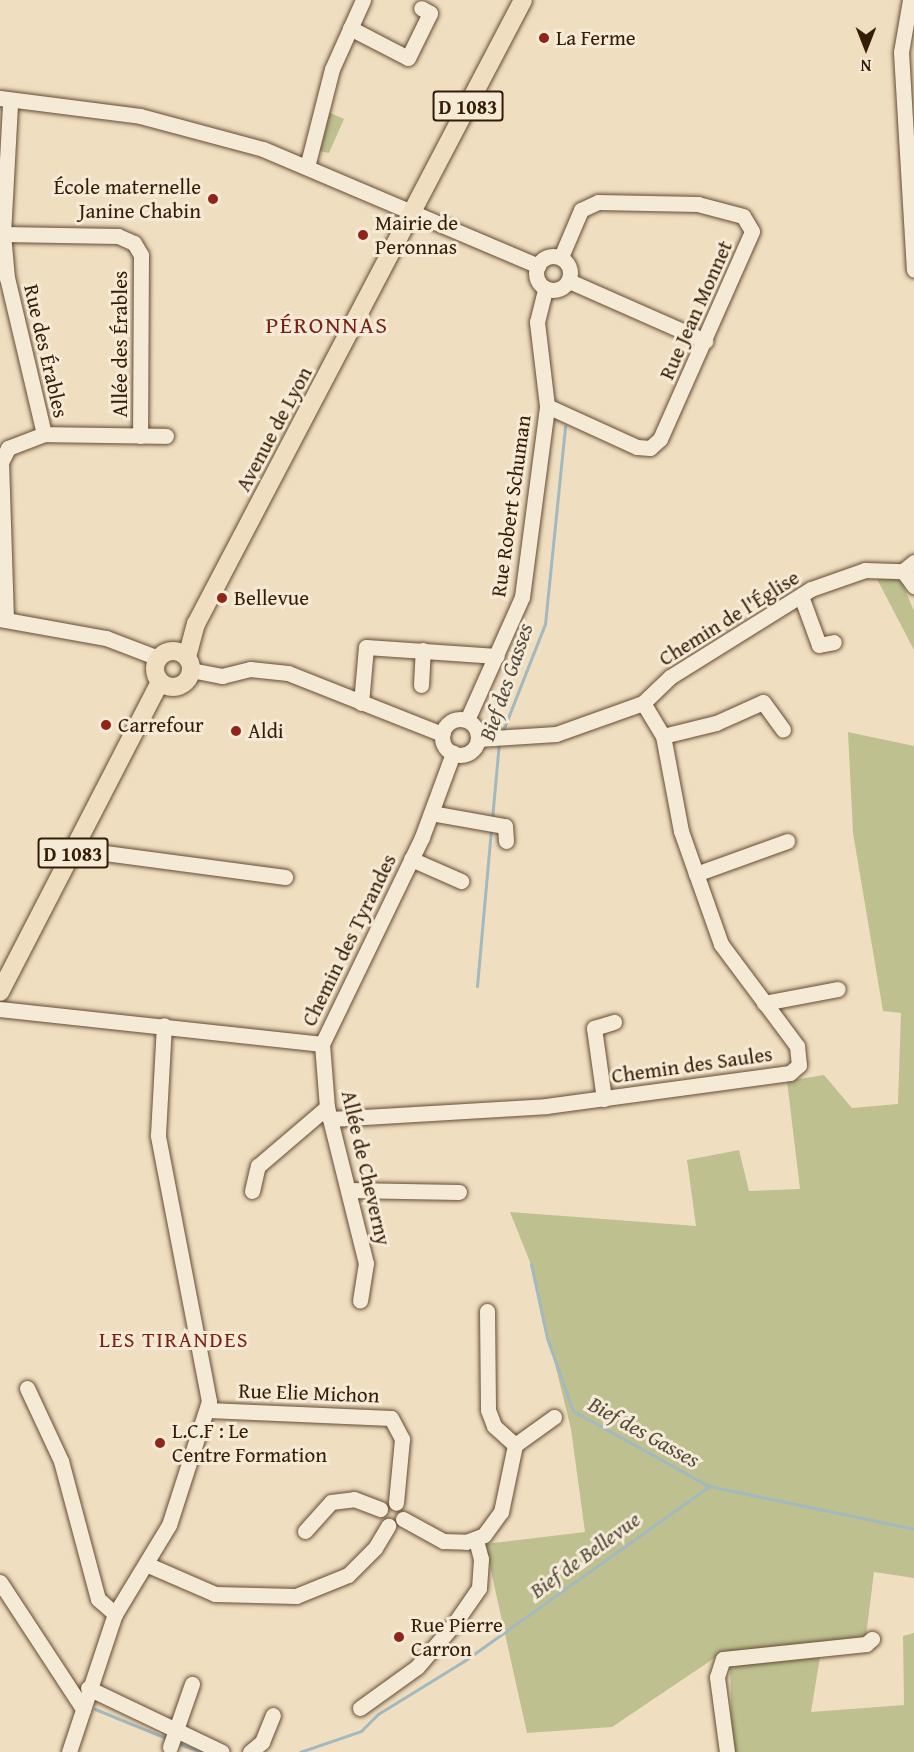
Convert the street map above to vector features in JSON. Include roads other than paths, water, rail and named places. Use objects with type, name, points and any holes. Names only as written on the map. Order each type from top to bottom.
[{"type":"main road","name":"Avenue de Lyon","points":[[167,684],[186,682],[185,659],[196,624],[523,0]]},
{"type":"main road","points":[[167,684],[158,658],[185,659]]},
{"type":"main road","name":"D 1083","points":[[0,992],[75,849],[167,684]]},
{"type":"street","points":[[307,167],[332,69],[363,0]]},
{"type":"street","points":[[910,0],[901,52],[914,270]]},
{"type":"street","points":[[350,28],[408,58],[430,13],[421,8]]},
{"type":"street","points":[[5,101],[140,116],[232,140],[307,167],[537,266]]},
{"type":"street","name":"Rue des Érables","points":[[3,619],[2,458],[8,448],[44,434],[11,311],[3,234],[5,101]]},
{"type":"street","name":"Rue Jean Monnet","points":[[547,406],[650,448],[660,440],[748,249],[752,231],[743,216],[698,204],[598,202],[581,210],[561,258]]},
{"type":"street","name":"Allée des Érables","points":[[3,234],[118,236],[134,243],[141,255],[140,436]]},
{"type":"street","points":[[537,266],[550,256],[561,258],[568,265],[569,281]]},
{"type":"street","points":[[537,266],[537,279],[545,289],[559,290],[569,281]]},
{"type":"street","points":[[569,281],[705,341]]},
{"type":"street","name":"Rue Robert Schuman","points":[[467,720],[522,597],[547,406],[537,322],[545,289]]},
{"type":"street","name":"Allée des Érables","points":[[44,434],[166,436]]},
{"type":"street","points":[[908,567],[914,586]]},
{"type":"street","name":"Chemin de l'Église","points":[[478,739],[556,734],[643,703],[670,678],[801,596],[865,570],[908,567]]},
{"type":"street","points":[[801,596],[819,645],[834,642]]},
{"type":"street","points":[[3,619],[106,638],[158,658]]},
{"type":"street","points":[[361,703],[366,647],[497,656]]},
{"type":"street","points":[[421,685],[423,650]]},
{"type":"street","points":[[185,659],[222,676],[250,669],[288,673],[442,734],[453,753],[469,752],[478,739],[467,720],[451,721],[442,734]]},
{"type":"street","points":[[663,736],[716,723],[763,702],[783,730]]},
{"type":"street","name":"Chemin des Saules","points":[[328,1113],[604,1099],[790,1073],[799,1065],[797,1046],[721,944],[696,874],[668,780],[663,736],[643,703]]},
{"type":"street","name":"Chemin des Tyrandes","points":[[0,1010],[164,1025],[322,1044],[411,859],[453,753]]},
{"type":"street","points":[[431,813],[506,826],[506,841]]},
{"type":"street","points":[[696,874],[787,841]]},
{"type":"street","points":[[75,849],[285,877]]},
{"type":"street","points":[[411,859],[461,881]]},
{"type":"street","points":[[765,1003],[838,989]]},
{"type":"street","points":[[604,1099],[594,1028],[614,1022]]},
{"type":"street","points":[[69,1752],[88,1688],[115,1614],[169,1525],[208,1410],[208,1375],[158,1135],[164,1025]]},
{"type":"street","name":"Allée de Cheverny","points":[[322,1044],[328,1113],[366,1263],[360,1301]]},
{"type":"street","points":[[252,1191],[258,1166],[328,1113]]},
{"type":"street","points":[[349,1190],[459,1192]]},
{"type":"street","points":[[487,1311],[489,1410],[494,1426],[515,1445]]},
{"type":"street","points":[[27,1388],[61,1461],[98,1599],[115,1614]]},
{"type":"street","name":"Rue Elie Michon","points":[[208,1410],[391,1418],[402,1439],[396,1503]]},
{"type":"street","points":[[305,1531],[331,1502],[354,1500],[380,1509],[396,1503],[403,1519],[443,1541],[476,1540],[501,1512],[515,1445],[554,1417]]},
{"type":"street","points":[[380,1509],[388,1526]]},
{"type":"street","points":[[146,1564],[216,1594],[296,1596],[348,1575],[375,1548],[388,1526],[403,1519]]},
{"type":"street","points":[[360,1708],[417,1667],[454,1624],[478,1588],[481,1559],[476,1540]]},
{"type":"street","points":[[0,1582],[82,1708]]},
{"type":"street","points":[[727,1752],[717,1677],[723,1659],[866,1644],[872,1639]]},
{"type":"street","points":[[170,1747],[173,1731],[192,1684]]},
{"type":"street","points":[[88,1688],[173,1731],[222,1752]]},
{"type":"street","points":[[250,1752],[261,1742],[273,1715]]},
{"type":"waterway","name":"Bief des Gasses","points":[[502,733],[545,624],[565,426]]},
{"type":"waterway","name":"Bief des Gasses","points":[[492,819],[499,742]]},
{"type":"waterway","name":"Bief des Gasses","points":[[477,986],[491,828]]},
{"type":"waterway","name":"Bief des Gasses","points":[[531,1264],[547,1338],[573,1411],[709,1486]]},
{"type":"waterway","name":"Bief de Bellevue","points":[[300,1752],[361,1731],[378,1714],[464,1661],[709,1486],[914,1529]]},
{"type":"waterway","name":"Bief de Bellevue","points":[[95,1709],[168,1739]]},
{"type":"waterway","name":"Bief de Bellevue","points":[[177,1743],[200,1752]]},
{"type":"place","name":"La Ferme","points":[[544,38]]},
{"type":"place","name":"École maternelle Janine Chabin","points":[[213,199]]},
{"type":"place","name":"Mairie de Peronnas","points":[[363,235]]},
{"type":"place","name":"Bellevue","points":[[222,598]]},
{"type":"place","name":"Carrefour","points":[[106,725]]},
{"type":"place","name":"Aldi","points":[[236,731]]},
{"type":"place","name":"L.C.F : Le Centre Formation","points":[[160,1443]]},
{"type":"place","name":"Rue Pierre Carron","points":[[399,1637]]},
{"type":"district","name":"PÉRONNAS","points":[[327,325]]},
{"type":"district","name":"LES TIRANDES","points":[[174,1340]]}]
